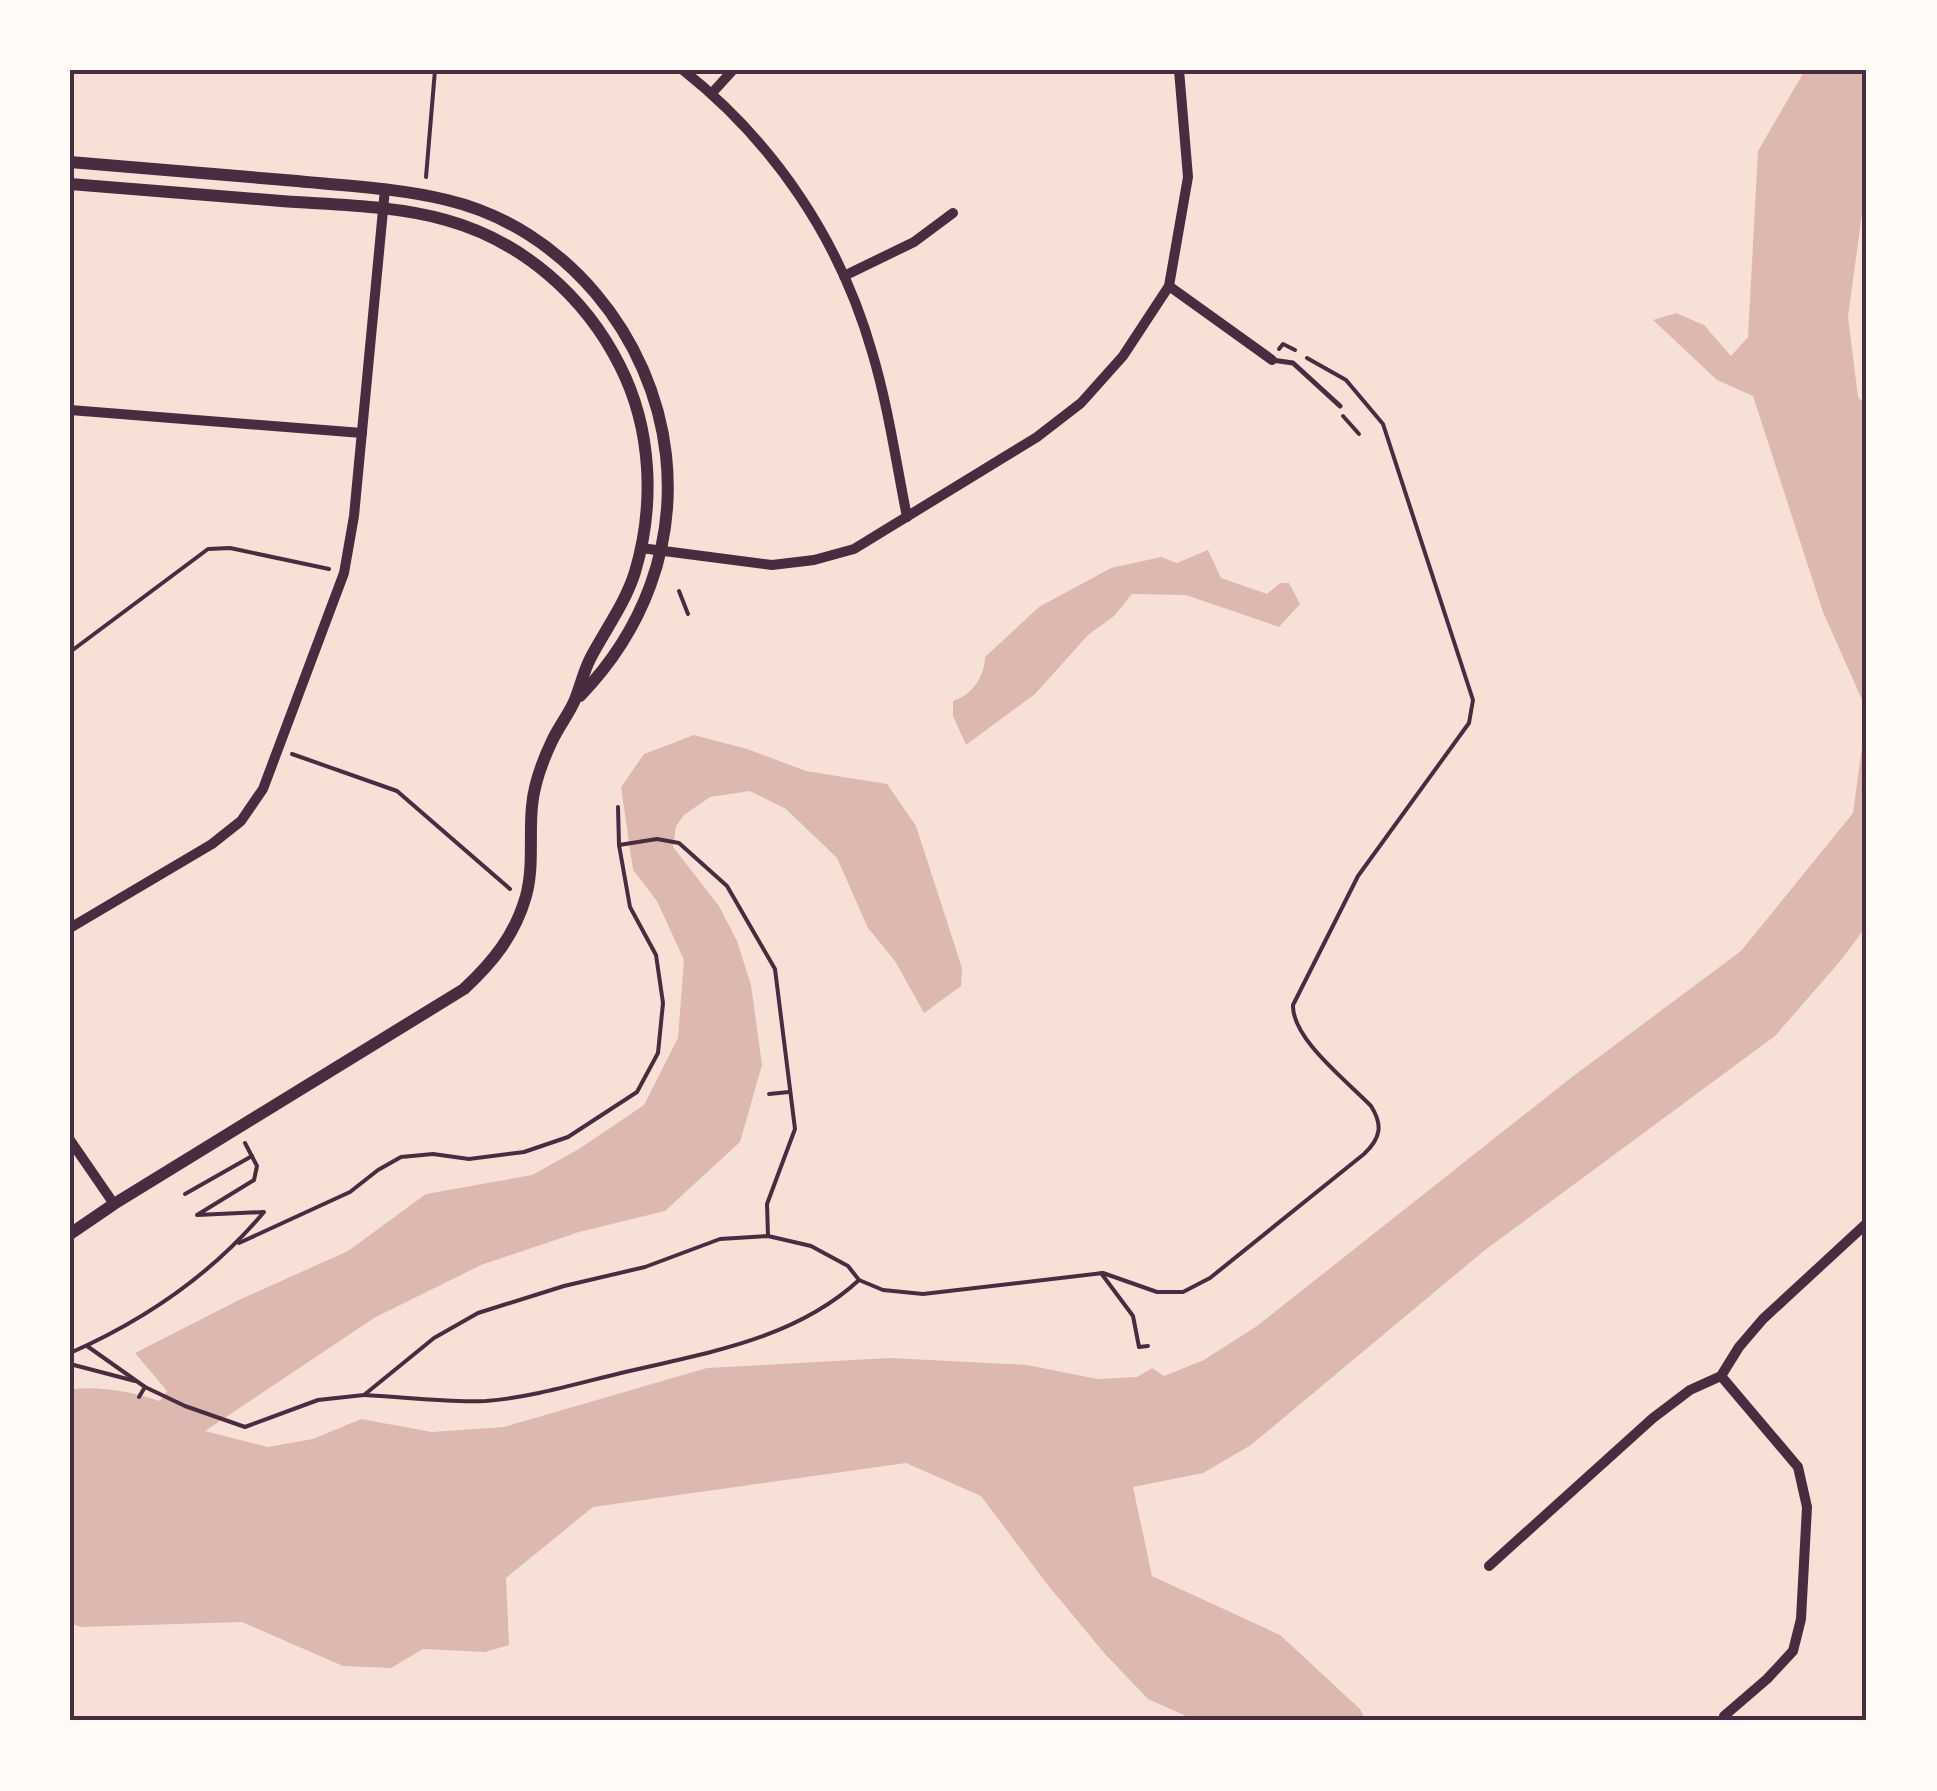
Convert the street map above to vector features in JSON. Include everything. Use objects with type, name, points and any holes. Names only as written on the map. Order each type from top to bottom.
[{"type":"street","points":[[684,70],[766,148],[809,209],[844,276],[872,352],[908,516]]},
{"type":"street","points":[[712,93],[733,70]]},
{"type":"street","points":[[641,548],[772,565],[814,560],[854,549],[1037,437],[1081,402],[1123,356],[1170,286],[1188,177],[1179,70]]},
{"type":"street","points":[[70,162],[386,189],[450,200],[503,220],[546,246],[580,275],[614,316],[654,393],[664,439],[667,508],[656,574],[630,632],[604,671],[574,701]]},
{"type":"street","points":[[70,184],[384,209],[444,220],[510,247],[542,268],[591,318],[610,346],[639,415],[648,505],[641,548],[624,599],[588,663],[538,774],[526,894],[505,945],[464,989],[70,1234]]},
{"type":"street","points":[[70,928],[212,844],[241,821],[263,789],[344,572],[354,516],[386,189]]},
{"type":"street","points":[[844,276],[914,242],[954,213]]},
{"type":"street","points":[[1170,286],[1276,354]]},
{"type":"street","points":[[70,410],[362,433]]},
{"type":"street","points":[[70,1140],[114,1204]]},
{"type":"street","points":[[1489,1566],[1653,1418],[1690,1390],[1721,1376],[1739,1346],[1763,1319],[1867,1223]]},
{"type":"street","points":[[1721,1376],[1798,1467],[1808,1507],[1801,1619],[1793,1651],[1724,1716]]},
{"type":"lane","points":[[1276,354],[1293,363],[1340,406]]},
{"type":"path","points":[[426,177],[435,70]]},
{"type":"path","points":[[364,1395],[434,1338],[478,1313],[564,1286],[645,1267],[720,1238],[768,1236],[811,1246],[848,1266],[859,1280],[883,1290],[923,1294],[1100,1274],[1157,1292],[1183,1292],[1210,1278],[1374,1144],[1380,1132],[1379,1119],[1303,1036],[1293,1016],[1293,1005],[1358,876],[1469,724],[1473,712],[1470,688],[1383,424],[1346,380],[1283,344],[1276,354]]},
{"type":"path","points":[[1340,406],[1343,418],[1359,434]]},
{"type":"path","points":[[70,652],[208,549],[230,548],[344,572]]},
{"type":"path","points":[[679,591],[688,614]]},
{"type":"path","points":[[279,748],[397,791],[511,890]]},
{"type":"path","points":[[238,1242],[350,1192],[401,1157],[433,1154],[469,1159],[524,1152],[568,1138],[637,1092],[658,1053],[663,1004],[656,955],[630,907],[619,845],[618,807]]},
{"type":"path","points":[[619,845],[642,840],[674,841],[726,886],[774,969],[795,1128],[768,1204],[768,1236]]},
{"type":"path","points":[[769,1094],[789,1092]]},
{"type":"path","points":[[70,1353],[168,1302],[238,1242],[264,1212],[197,1215],[254,1180],[258,1166],[242,1139]]},
{"type":"path","points":[[185,1194],[252,1156]]},
{"type":"path","points":[[1100,1274],[1133,1316],[1139,1347],[1148,1346]]},
{"type":"path","points":[[70,1364],[142,1385],[185,1406],[245,1427],[318,1400],[364,1395],[482,1401],[541,1395],[726,1348],[794,1326],[836,1301],[859,1280]]},
{"type":"path","points":[[87,1346],[142,1385]]},
{"type":"path","points":[[139,1397],[142,1385]]},
{"type":"shaded area","points":[[1805,70],[1867,70],[1867,176],[1848,317],[1858,397],[1867,407],[1867,711],[1823,612],[1753,396],[1717,380],[1653,320],[1676,313],[1704,325],[1731,356],[1748,337],[1758,151]]},
{"type":"shaded area","points":[[1208,550],[1221,578],[1267,594],[1280,583],[1289,583],[1300,604],[1279,627],[1186,595],[1132,594],[1114,616],[1088,635],[1035,694],[966,745],[953,716],[953,701],[976,685],[985,657],[1039,607],[1111,568],[1161,557],[1177,563]]},
{"type":"shaded area","points":[[1867,711],[1867,925],[1775,1036],[1485,1250],[1251,1445],[1203,1473],[1133,1487],[1152,1576],[1280,1635],[1360,1709],[1366,1721],[1197,1721],[1148,1699],[1047,1584],[981,1496],[906,1463],[593,1507],[506,1578],[509,1645],[485,1652],[423,1649],[391,1668],[343,1666],[242,1622],[81,1627],[70,1623],[70,1389],[116,1390],[160,1401],[167,1391],[135,1353],[348,1251],[426,1194],[532,1175],[644,1105],[678,1038],[684,960],[657,901],[633,870],[621,787],[644,754],[694,735],[806,771],[887,784],[916,826],[962,968],[961,986],[924,1013],[895,961],[868,928],[837,858],[786,809],[750,791],[710,797],[684,815],[676,826],[673,847],[719,906],[737,941],[751,985],[762,1065],[740,1142],[665,1211],[579,1232],[481,1265],[374,1318],[205,1431],[268,1447],[313,1439],[361,1419],[432,1432],[504,1427],[707,1368],[890,1358],[1027,1365],[1097,1379],[1137,1377],[1152,1368],[1164,1376],[1204,1360],[1257,1326],[1572,1077],[1741,951],[1853,813]]}]
